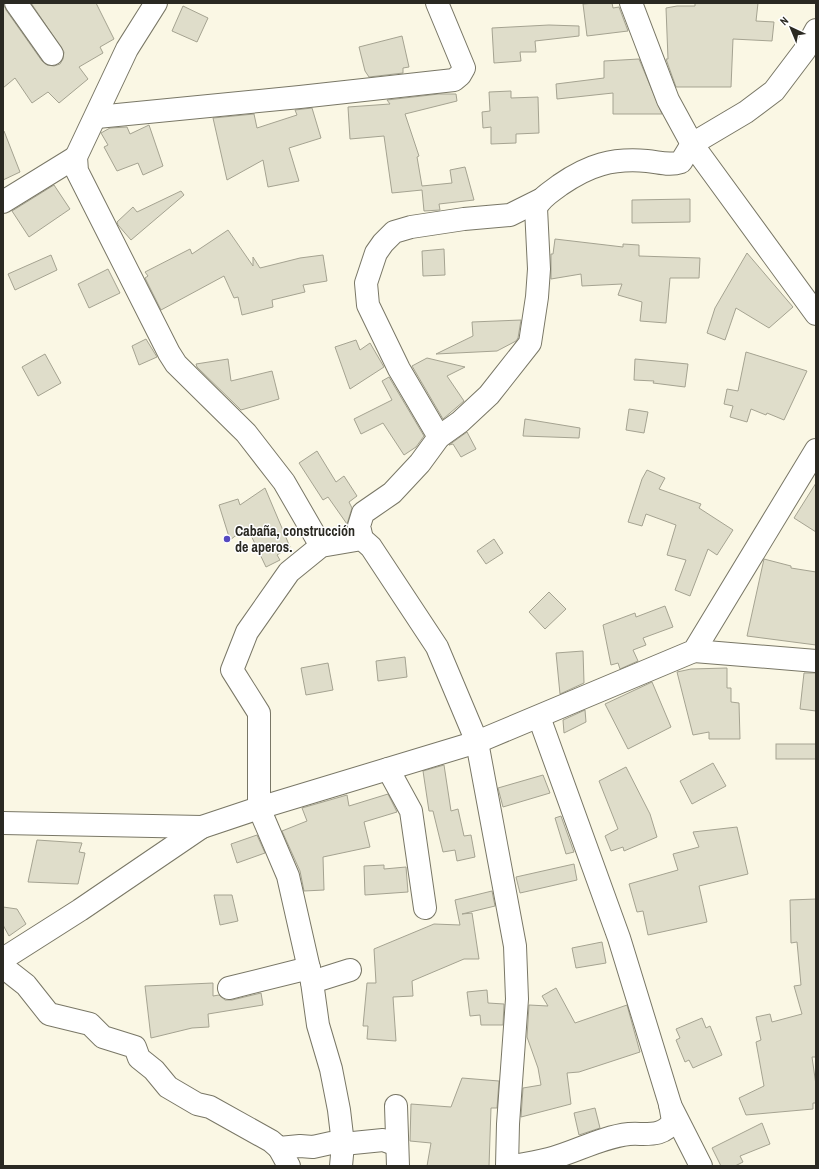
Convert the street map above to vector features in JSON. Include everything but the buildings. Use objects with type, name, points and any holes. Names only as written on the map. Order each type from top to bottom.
[{"type":"street","points":[[16,3],[52,54]]},
{"type":"street","points":[[3,202],[76,157],[97,117],[126,49],[156,3]]},
{"type":"street","points":[[97,117],[300,98],[454,80],[460,76],[464,68],[437,3]]},
{"type":"street","points":[[631,3],[668,100],[692,144],[816,314]]},
{"type":"street","points":[[439,438],[399,369],[368,305],[366,283],[376,253],[394,232],[411,227],[464,219],[510,215],[540,200],[573,176],[593,165],[646,161],[672,165],[681,162],[692,144],[746,112],[774,91],[805,50],[816,30]]},
{"type":"street","points":[[76,157],[77,171],[82,184],[169,353],[176,364],[246,433],[284,482],[321,546]]},
{"type":"street","points":[[507,1166],[508,1124],[517,999],[515,946],[478,742],[437,647],[371,547],[362,539],[359,526],[363,513],[392,493],[403,482],[439,438],[460,422],[489,395],[530,342],[539,269],[536,208],[540,200]]},
{"type":"street","points":[[694,651],[816,450]]},
{"type":"street","points":[[341,1166],[343,1144],[331,1069],[318,1025],[310,975],[288,876],[259,808],[259,713],[232,670],[247,632],[289,572],[321,546],[362,539]]},
{"type":"street","points":[[3,959],[80,910],[202,827],[259,808],[478,742],[694,651],[816,661]]},
{"type":"street","points":[[513,1166],[549,1159],[610,1138],[628,1134],[657,1134],[669,1129],[673,1121],[670,1104],[619,938],[539,717]]},
{"type":"street","points":[[388,769],[411,811],[425,908]]},
{"type":"street","points":[[3,823],[202,827]]},
{"type":"street","points":[[3,967],[26,984],[49,1014],[90,1024],[103,1038],[135,1046],[138,1058],[154,1070],[168,1088],[197,1104],[210,1107],[271,1141],[284,1157],[300,1146],[313,1147],[332,1143],[343,1144],[383,1140],[398,1155]]},
{"type":"street","points":[[229,988],[350,970]]},
{"type":"street","points":[[670,1104],[702,1166]]},
{"type":"street","points":[[396,1106],[398,1155]]},
{"type":"place","name":"Cabaña, construcción de aperos.","points":[[227,539]]}]
